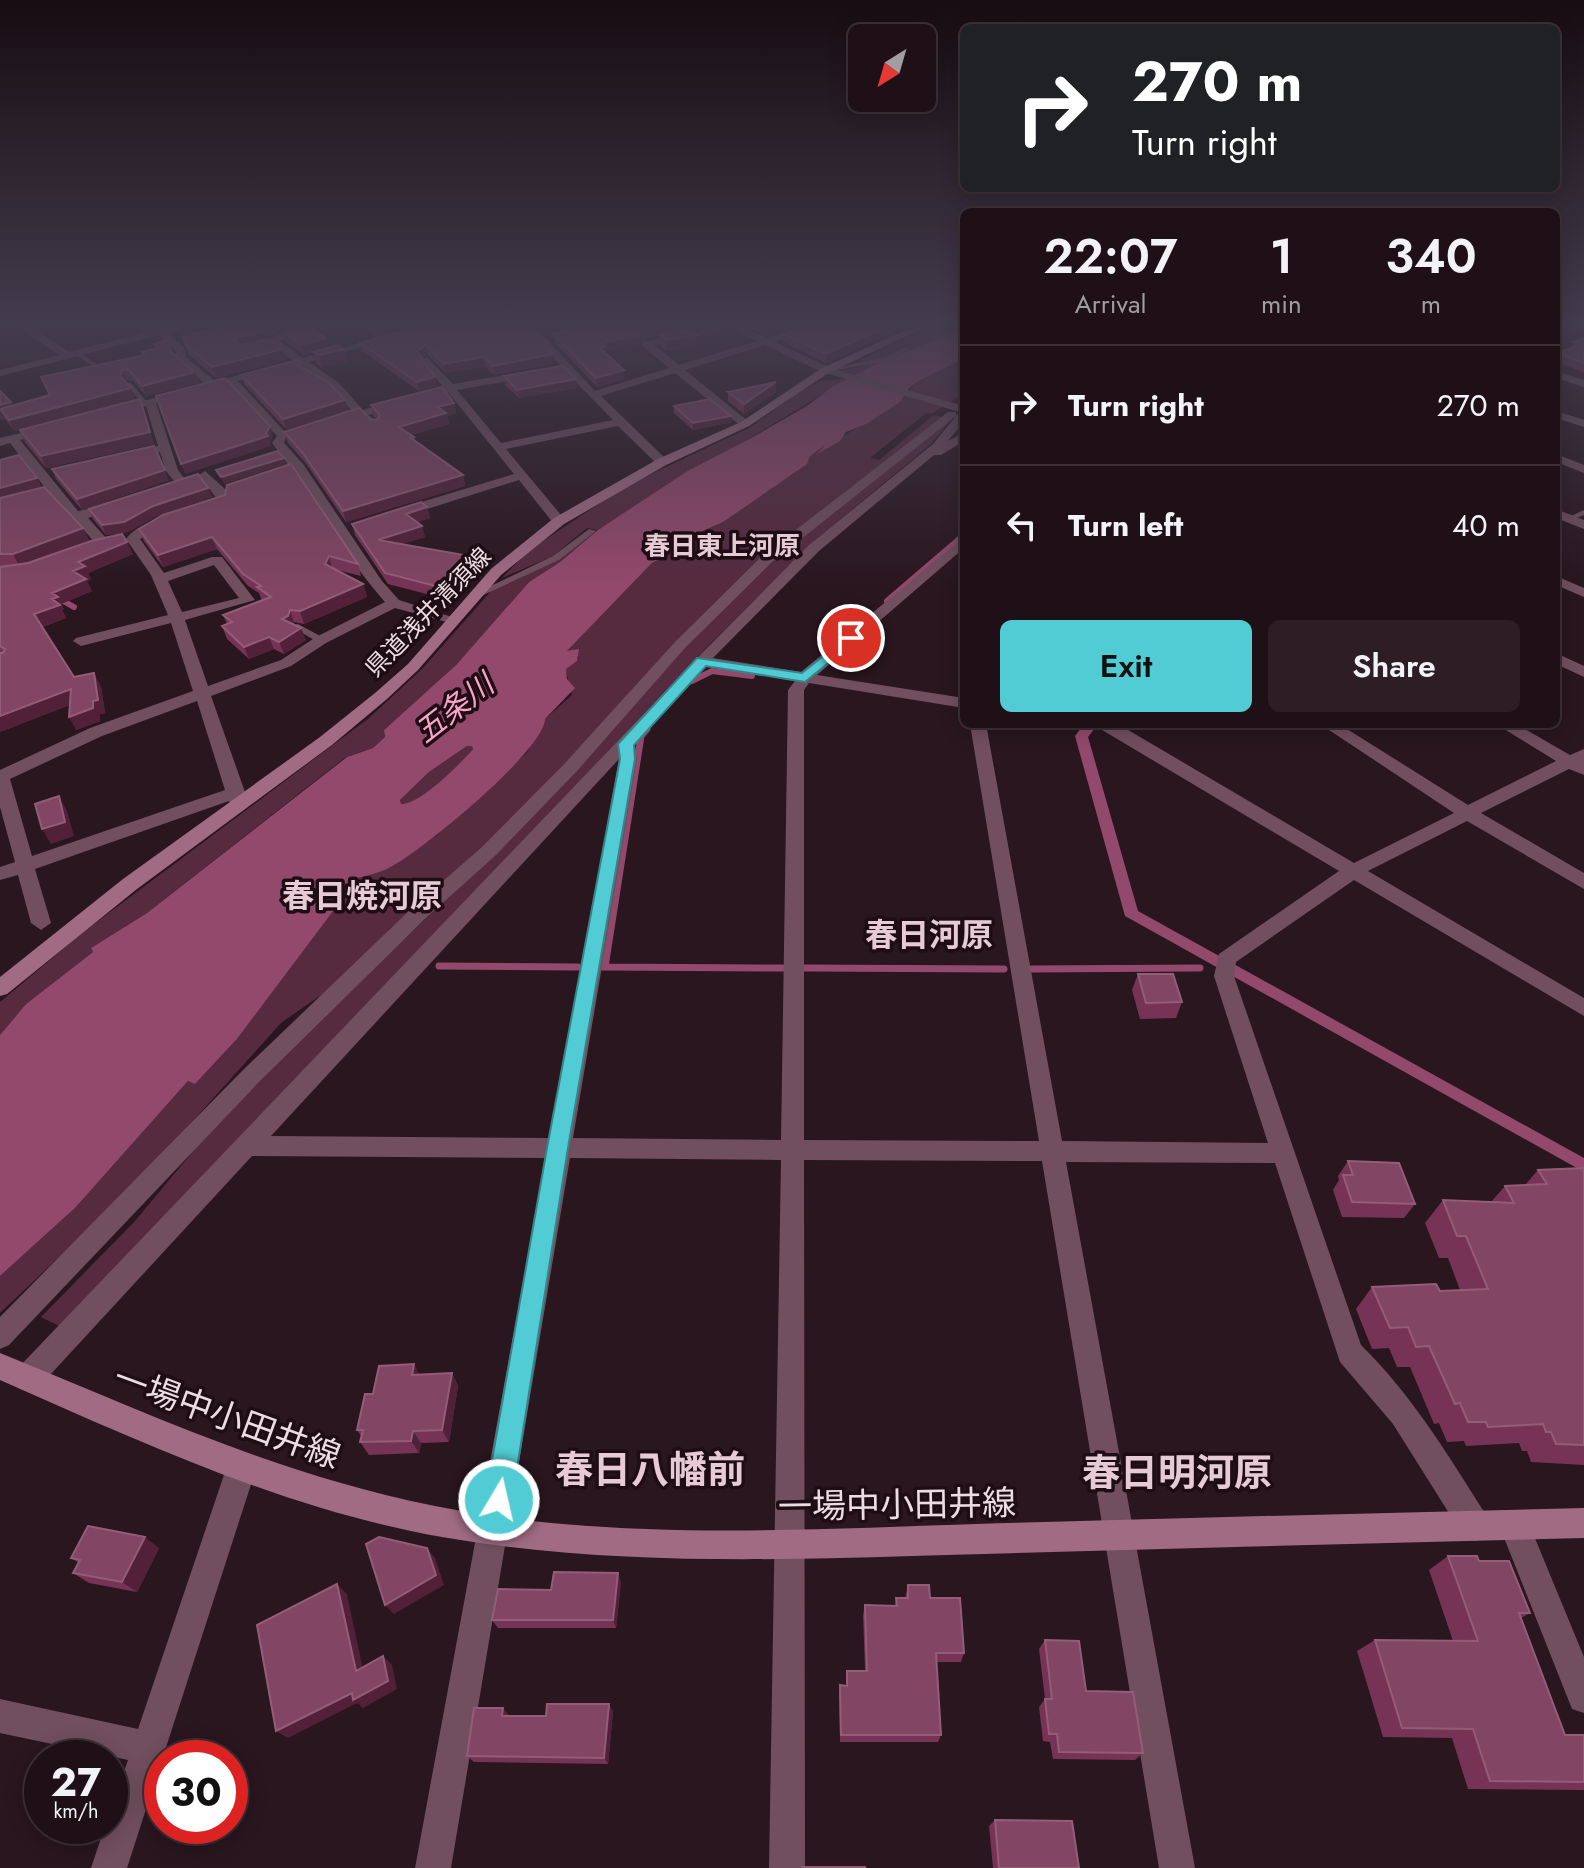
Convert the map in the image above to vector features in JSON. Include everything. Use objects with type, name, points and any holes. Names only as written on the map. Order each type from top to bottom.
[{"type":"main road","name":"県道浅井清須線","points":[[0,988],[238,798],[381,696],[413,667],[515,555],[559,521],[662,462],[765,412]]},
{"type":"main road","name":"一場中小田井線","points":[[0,1366],[241,1469],[365,1505],[494,1529],[619,1543],[789,1545],[1584,1523]]},
{"type":"street","points":[[101,415],[112,412]]},
{"type":"street","points":[[150,412],[172,471],[182,483]]},
{"type":"street","points":[[254,412],[293,469],[343,531],[377,584],[394,603],[454,620]]},
{"type":"street","points":[[361,412],[365,416]]},
{"type":"street","points":[[326,424],[377,412]]},
{"type":"street","points":[[470,412],[559,521]]},
{"type":"street","points":[[611,412],[662,462]]},
{"type":"street","points":[[730,412],[745,424]]},
{"type":"street","points":[[0,1336],[251,1076],[418,914],[489,851],[571,767],[680,645],[766,560],[793,536],[957,412]]},
{"type":"street","points":[[28,1378],[702,661],[814,548],[937,446],[959,412]]},
{"type":"street","points":[[1560,415],[1584,424]]},
{"type":"street","points":[[499,447],[621,422]]},
{"type":"street","points":[[3,441],[57,427]]},
{"type":"street","points":[[279,446],[298,432]]},
{"type":"street","points":[[922,457],[946,449],[960,439]]},
{"type":"street","points":[[3,441],[41,476],[73,514],[80,517],[95,545],[133,539],[136,534],[224,501],[227,490],[212,473],[167,488]]},
{"type":"street","points":[[118,459],[164,448]]},
{"type":"street","points":[[1560,461],[1584,455]]},
{"type":"street","points":[[1560,461],[1584,469]]},
{"type":"street","points":[[41,476],[56,473]]},
{"type":"street","points":[[388,517],[522,475]]},
{"type":"street","points":[[80,517],[123,502]]},
{"type":"street","points":[[1562,516],[1584,525]]},
{"type":"street","points":[[343,531],[358,526]]},
{"type":"street","points":[[0,874],[238,798],[177,618],[160,579],[133,539]]},
{"type":"street","points":[[787,1868],[796,690],[805,677],[960,544]]},
{"type":"street","points":[[81,641],[248,600],[217,560],[160,579]]},
{"type":"street","points":[[1560,582],[1584,593]]},
{"type":"street","points":[[41,923],[1,776],[96,732],[286,663],[321,640],[394,603]]},
{"type":"street","points":[[1560,660],[1584,672]]},
{"type":"street","points":[[702,661],[960,702]]},
{"type":"street","points":[[979,728],[1177,1868]]},
{"type":"street","points":[[1113,728],[1584,1008]]},
{"type":"street","points":[[1334,728],[1467,813],[1584,882]]},
{"type":"street","points":[[1512,728],[1579,762]]},
{"type":"street","points":[[433,1868],[494,1529],[557,1148],[628,759],[626,744]]},
{"type":"street","points":[[1475,1526],[1411,1422],[1383,1384],[1350,1353],[1225,967],[1353,871],[1467,813],[1579,762]]},
{"type":"street","points":[[249,1146],[1283,1153]]},
{"type":"street","points":[[151,1740],[241,1469]]},
{"type":"street","points":[[1514,1525],[1584,1697]]},
{"type":"street","points":[[0,1716],[144,1747]]},
{"type":"street","points":[[109,1868],[144,1760]]},
{"type":"lane","points":[[1562,516],[1584,512]]},
{"type":"lane","points":[[476,595],[556,558],[592,531]]},
{"type":"lane","points":[[298,627],[321,640]]},
{"type":"shaded area","points":[[771,412],[793,412],[598,530],[560,562],[529,582],[456,665],[384,730],[385,737],[373,748],[346,757],[147,913],[91,948],[93,952],[26,1004],[0,1035],[0,1002],[82,933],[369,718],[423,668],[491,591],[558,560],[597,530],[587,528],[553,556],[502,578],[528,551],[628,485],[749,428]]},
{"type":"shaded area","points":[[881,412],[934,412],[926,413],[870,458],[879,460],[934,415],[942,417],[752,567],[482,850],[337,984],[281,1023],[136,1184],[0,1313],[0,1276],[75,1208],[188,1081],[195,1084],[237,1039],[358,878],[389,868],[437,835],[527,752],[545,719],[572,695],[565,668],[579,657],[566,652],[652,563],[672,554],[685,539],[723,522],[825,446],[817,453]]},
{"type":"shaded area","points":[[952,419],[931,444],[814,541],[707,647],[61,1327],[41,1317],[135,1221],[210,1131],[349,991],[495,854],[688,643],[777,557]]},
{"type":"shaded area","points":[[467,746],[473,749],[440,783],[419,798],[401,804],[400,800],[429,772]]},
{"type":"water","name":"五条川","points":[[796,412],[884,412],[846,432],[840,441],[817,454],[825,445],[810,456],[807,464],[723,522],[685,539],[680,549],[652,563],[567,651],[579,649],[577,661],[566,669],[567,679],[575,688],[545,719],[539,734],[503,777],[403,860],[387,869],[358,878],[237,1039],[195,1084],[188,1081],[75,1208],[0,1276],[0,1035],[26,1004],[93,952],[91,948],[147,913],[347,757],[373,748],[385,737],[384,730],[456,665],[529,582],[560,562],[598,530],[686,472]],"holes":[[[467,746],[473,749],[419,798],[401,804],[400,800],[429,772]]]},
{"type":"water","points":[[1081,728],[1095,728],[1088,737],[1138,911],[1584,1158],[1584,1172],[1125,916],[1075,736]]},
{"type":"building","points":[[3,412],[39,412],[9,420]]},
{"type":"building","points":[[89,412],[144,412],[150,432],[41,456],[20,430]]},
{"type":"building","points":[[162,412],[257,412],[270,426],[266,433],[268,436],[181,464]]},
{"type":"building","points":[[276,412],[305,412],[283,419]]},
{"type":"building","points":[[346,412],[364,412],[377,420],[380,415],[377,412],[446,413],[399,427],[463,475],[343,511],[302,452],[284,432]]},
{"type":"building","points":[[681,412],[726,412],[731,416],[693,423]]},
{"type":"building","points":[[154,446],[165,470],[77,499],[52,469]]},
{"type":"building","points":[[278,451],[284,458],[221,477],[216,470]]},
{"type":"building","points":[[19,455],[37,478],[0,488],[0,460]]},
{"type":"building","points":[[291,464],[358,564],[329,556],[325,564],[363,584],[300,611],[290,610],[288,616],[282,619],[301,628],[279,642],[269,637],[244,647],[222,626],[232,622],[223,615],[271,597],[243,574],[212,537],[158,555],[139,529],[163,515],[225,495],[227,485]]},
{"type":"building","points":[[198,474],[208,488],[153,506],[124,522],[102,525],[89,509]]},
{"type":"building","points":[[44,487],[83,528],[13,554],[0,554],[0,498]]},
{"type":"building","points":[[421,502],[427,507],[406,514],[422,526],[378,540],[481,558],[443,588],[385,573],[352,524]]},
{"type":"building","points":[[122,534],[127,542],[78,562],[85,566],[73,571],[86,579],[52,593],[58,597],[52,599],[60,605],[34,614],[74,677],[94,673],[98,700],[93,701],[93,708],[69,717],[71,689],[0,716],[0,653],[5,649],[0,646],[0,567],[28,563],[91,541]]},
{"type":"building","points":[[59,796],[65,822],[42,829],[35,804]]},
{"type":"building","points":[[1138,974],[1173,974],[1182,1002],[1146,1003]]},
{"type":"building","points":[[1348,1161],[1399,1163],[1415,1204],[1352,1202],[1343,1175],[1353,1175]]},
{"type":"building","points":[[1584,1168],[1584,1445],[1556,1444],[1543,1424],[1488,1427],[1486,1422],[1468,1422],[1460,1403],[1455,1404],[1429,1346],[1416,1347],[1408,1327],[1390,1328],[1372,1287],[1436,1284],[1440,1291],[1488,1289],[1466,1236],[1457,1236],[1443,1200],[1514,1203],[1505,1186],[1547,1184],[1538,1170]]},
{"type":"building","points":[[414,1364],[412,1375],[452,1373],[442,1430],[413,1431],[411,1441],[360,1442],[363,1430],[357,1430],[365,1394],[373,1394],[379,1366]]},
{"type":"building","points":[[88,1526],[145,1537],[122,1582],[73,1573],[80,1560],[71,1558]]},
{"type":"building","points":[[379,1537],[427,1548],[436,1575],[385,1605],[366,1544]]},
{"type":"building","points":[[1448,1556],[1477,1556],[1479,1561],[1509,1561],[1530,1613],[1519,1613],[1565,1735],[1584,1735],[1584,1782],[1490,1781],[1473,1729],[1402,1728],[1375,1640],[1478,1641]]},
{"type":"building","points":[[554,1572],[618,1573],[613,1620],[492,1620],[498,1589],[551,1590]]},
{"type":"building","points":[[337,1584],[356,1671],[383,1656],[388,1681],[353,1700],[352,1693],[276,1731],[257,1625]]},
{"type":"building","points":[[908,1585],[929,1585],[930,1598],[960,1598],[964,1653],[936,1653],[941,1735],[841,1735],[840,1685],[847,1686],[847,1671],[867,1671],[865,1605],[897,1606],[896,1598],[908,1598]]},
{"type":"building","points":[[1045,1640],[1079,1641],[1086,1691],[1133,1692],[1143,1753],[1059,1752],[1057,1734],[1049,1734],[1045,1699],[1052,1699]]},
{"type":"building","points":[[547,1704],[609,1704],[604,1758],[467,1756],[474,1708],[503,1708],[502,1716],[546,1716]]},
{"type":"building","points":[[995,1820],[1072,1821],[1079,1868],[999,1868]]},
{"type":"building","points":[[865,1867],[865,1868],[802,1868]]},
{"type":"waterway","points":[[887,601],[960,538]]},
{"type":"waterway","points":[[58,598],[74,607]]},
{"type":"waterway","points":[[692,681],[712,671],[752,676]]},
{"type":"waterway","points":[[605,967],[641,736],[647,729]]},
{"type":"waterway","points":[[439,966],[578,967]]},
{"type":"waterway","points":[[603,967],[783,968]]},
{"type":"waterway","points":[[805,968],[1004,969]]},
{"type":"waterway","points":[[1030,969],[1200,968]]},
{"type":"district","name":"春日東上河原","points":[[722,546]]},
{"type":"district","name":"春日焼河原","points":[[362,896]]},
{"type":"district","name":"春日河原","points":[[929,935]]},
{"type":"district","name":"春日八幡前","points":[[650,1469]]},
{"type":"district","name":"春日明河原","points":[[1177,1472]]},
{"type":"route","points":[[499,1500],[557,1148],[628,759],[626,744],[702,661],[805,677],[851,638]]}]
